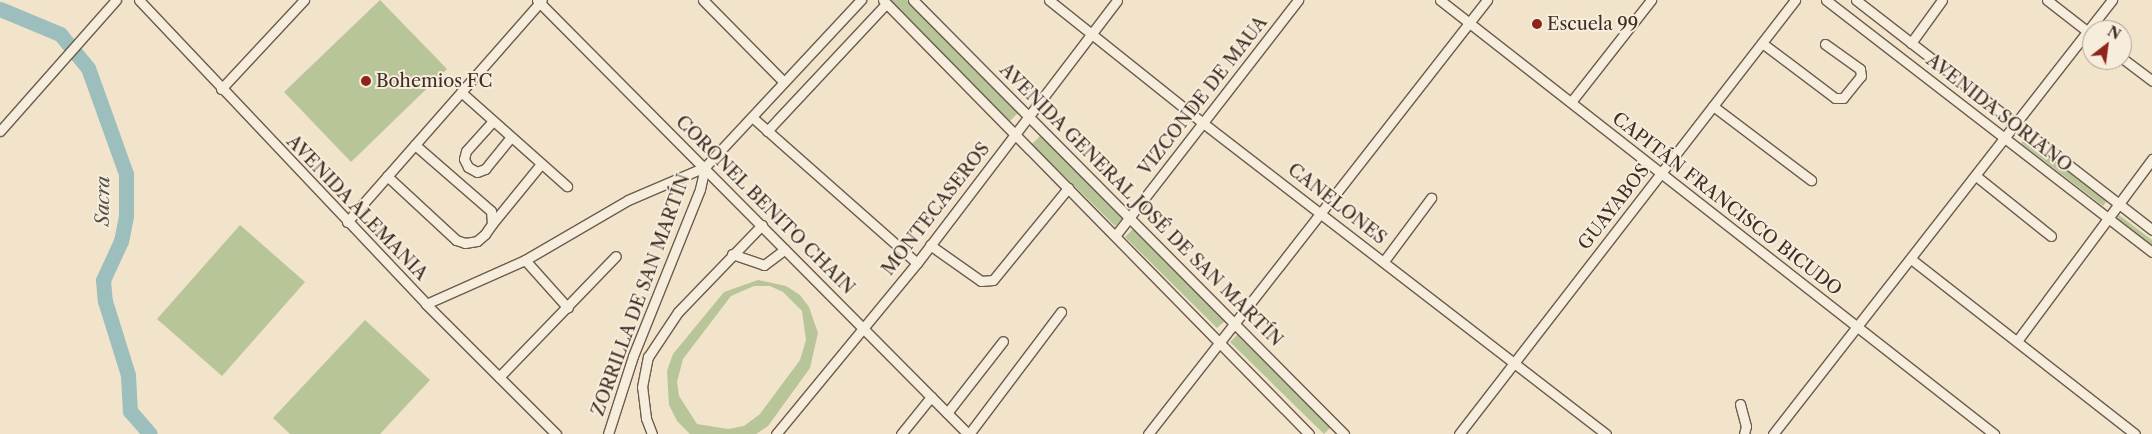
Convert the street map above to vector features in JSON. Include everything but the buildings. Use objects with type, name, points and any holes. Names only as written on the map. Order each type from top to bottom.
[{"type":"street","points":[[0,131],[116,0]]},
{"type":"street","name":"AVENIDA ALEMANIA","points":[[139,0],[347,222],[556,434]]},
{"type":"street","points":[[221,89],[304,0]]},
{"type":"street","points":[[703,0],[784,82]]},
{"type":"street","name":"ZORRILLA DE SAN MARTÍN","points":[[426,304],[525,260],[628,200],[705,167],[860,0]]},
{"type":"street","name":"AVENIDA GENERAL JOSÉ DE SAN MARTÍN","points":[[913,0],[1029,114],[1235,323],[1339,432]]},
{"type":"street","name":"CANELONES","points":[[1049,0],[1203,123],[1321,212],[1606,434]]},
{"type":"street","name":"MONTECASEROS","points":[[776,434],[917,263],[1117,0]]},
{"type":"street","name":"VIZCONDE DE MAUA","points":[[1116,236],[1298,0]]},
{"type":"street","name":"CAPITÁN FRANCISCO BICUDO","points":[[1440,0],[1994,434]]},
{"type":"street","points":[[1148,434],[1487,0]]},
{"type":"street","points":[[1571,102],[1651,0]]},
{"type":"street","name":"GUAYABOS","points":[[1459,434],[1795,0]]},
{"type":"street","name":"AVENIDA SORIANO","points":[[1826,0],[2152,252]]},
{"type":"street","name":"AVENIDA SORIANO","points":[[1856,0],[2152,230]]},
{"type":"street","points":[[1910,43],[1942,0]]},
{"type":"street","points":[[2047,0],[2082,27]]},
{"type":"street","points":[[2099,20],[2112,0]]},
{"type":"street","points":[[347,222],[540,1]]},
{"type":"street","name":"CORONEL BENITO CHAIN","points":[[540,1],[968,434]]},
{"type":"street","points":[[767,131],[884,2],[1220,341],[1309,434]]},
{"type":"street","points":[[1762,43],[1835,98],[1843,98],[1861,76],[1860,70],[1825,44]]},
{"type":"street","points":[[1773,434],[2015,125],[2082,43]]},
{"type":"street","points":[[2132,66],[2152,81]]},
{"type":"street","points":[[461,92],[567,186]]},
{"type":"street","points":[[1713,106],[1811,180]]},
{"type":"street","points":[[752,117],[917,263]]},
{"type":"street","points":[[493,121],[466,151],[464,159],[468,167],[477,172],[485,168],[511,137]]},
{"type":"street","points":[[415,145],[491,211],[492,224]]},
{"type":"street","points":[[2017,341],[2109,218],[2117,203],[2152,159]]},
{"type":"street","points":[[387,176],[456,240],[465,243],[477,240],[541,164]]},
{"type":"street","name":"ZORRILLA DE SAN MARTÍN","points":[[608,434],[632,356],[700,189],[705,167]]},
{"type":"street","points":[[1976,176],[2051,236]]},
{"type":"street","points":[[930,245],[981,281],[993,280],[1068,188]]},
{"type":"street","points":[[1384,261],[1431,198]]},
{"type":"street","points":[[652,434],[646,418],[642,387],[648,357],[678,312],[762,225]]},
{"type":"street","points":[[732,254],[764,265],[785,249]]},
{"type":"street","points":[[499,377],[568,308],[616,256]]},
{"type":"street","points":[[1911,259],[2135,434]]},
{"type":"street","points":[[525,260],[568,308]]},
{"type":"street","points":[[968,434],[1061,312]]},
{"type":"street","points":[[946,412],[1003,342]]},
{"type":"street","points":[[901,434],[931,397]]},
{"type":"street","points":[[1740,404],[1746,426],[1744,434]]},
{"type":"green space","name":"Bohemios FC","points":[[380,0],[447,69],[351,162],[284,92]]},
{"type":"green space","points":[[889,0],[907,0],[1019,112],[1010,121]]},
{"type":"green space","points":[[1041,135],[1124,217],[1115,226],[1032,144]]},
{"type":"green space","points":[[2025,139],[2107,201],[2103,206],[2021,143]]},
{"type":"green space","points":[[2119,215],[2152,240],[2152,247],[2116,220]]},
{"type":"green space","points":[[240,225],[305,282],[222,376],[157,319]]},
{"type":"green space","points":[[1134,228],[1226,320],[1217,328],[1125,237]]},
{"type":"green space","points":[[758,280],[786,286],[800,295],[809,307],[818,333],[810,368],[768,426],[756,434],[690,434],[677,421],[669,405],[667,371],[673,354],[724,292]],"holes":[[[754,286],[770,286],[783,292],[802,311],[806,340],[800,360],[760,414],[744,426],[728,429],[697,424],[679,396],[677,382],[683,359],[731,296]]]},
{"type":"green space","points":[[365,320],[430,380],[380,434],[290,434],[273,418]]},
{"type":"green space","points":[[1239,333],[1332,426],[1324,434],[1230,342]]},
{"type":"waterway","name":"Sacra","points":[[0,9],[60,34],[88,68],[126,174],[126,216],[121,241],[103,280],[105,301],[128,375],[130,411],[150,434]]},
{"type":"place","name":"Escuela 99","points":[[1537,24]]},
{"type":"place","name":"Bohemios FC","points":[[366,81]]}]
